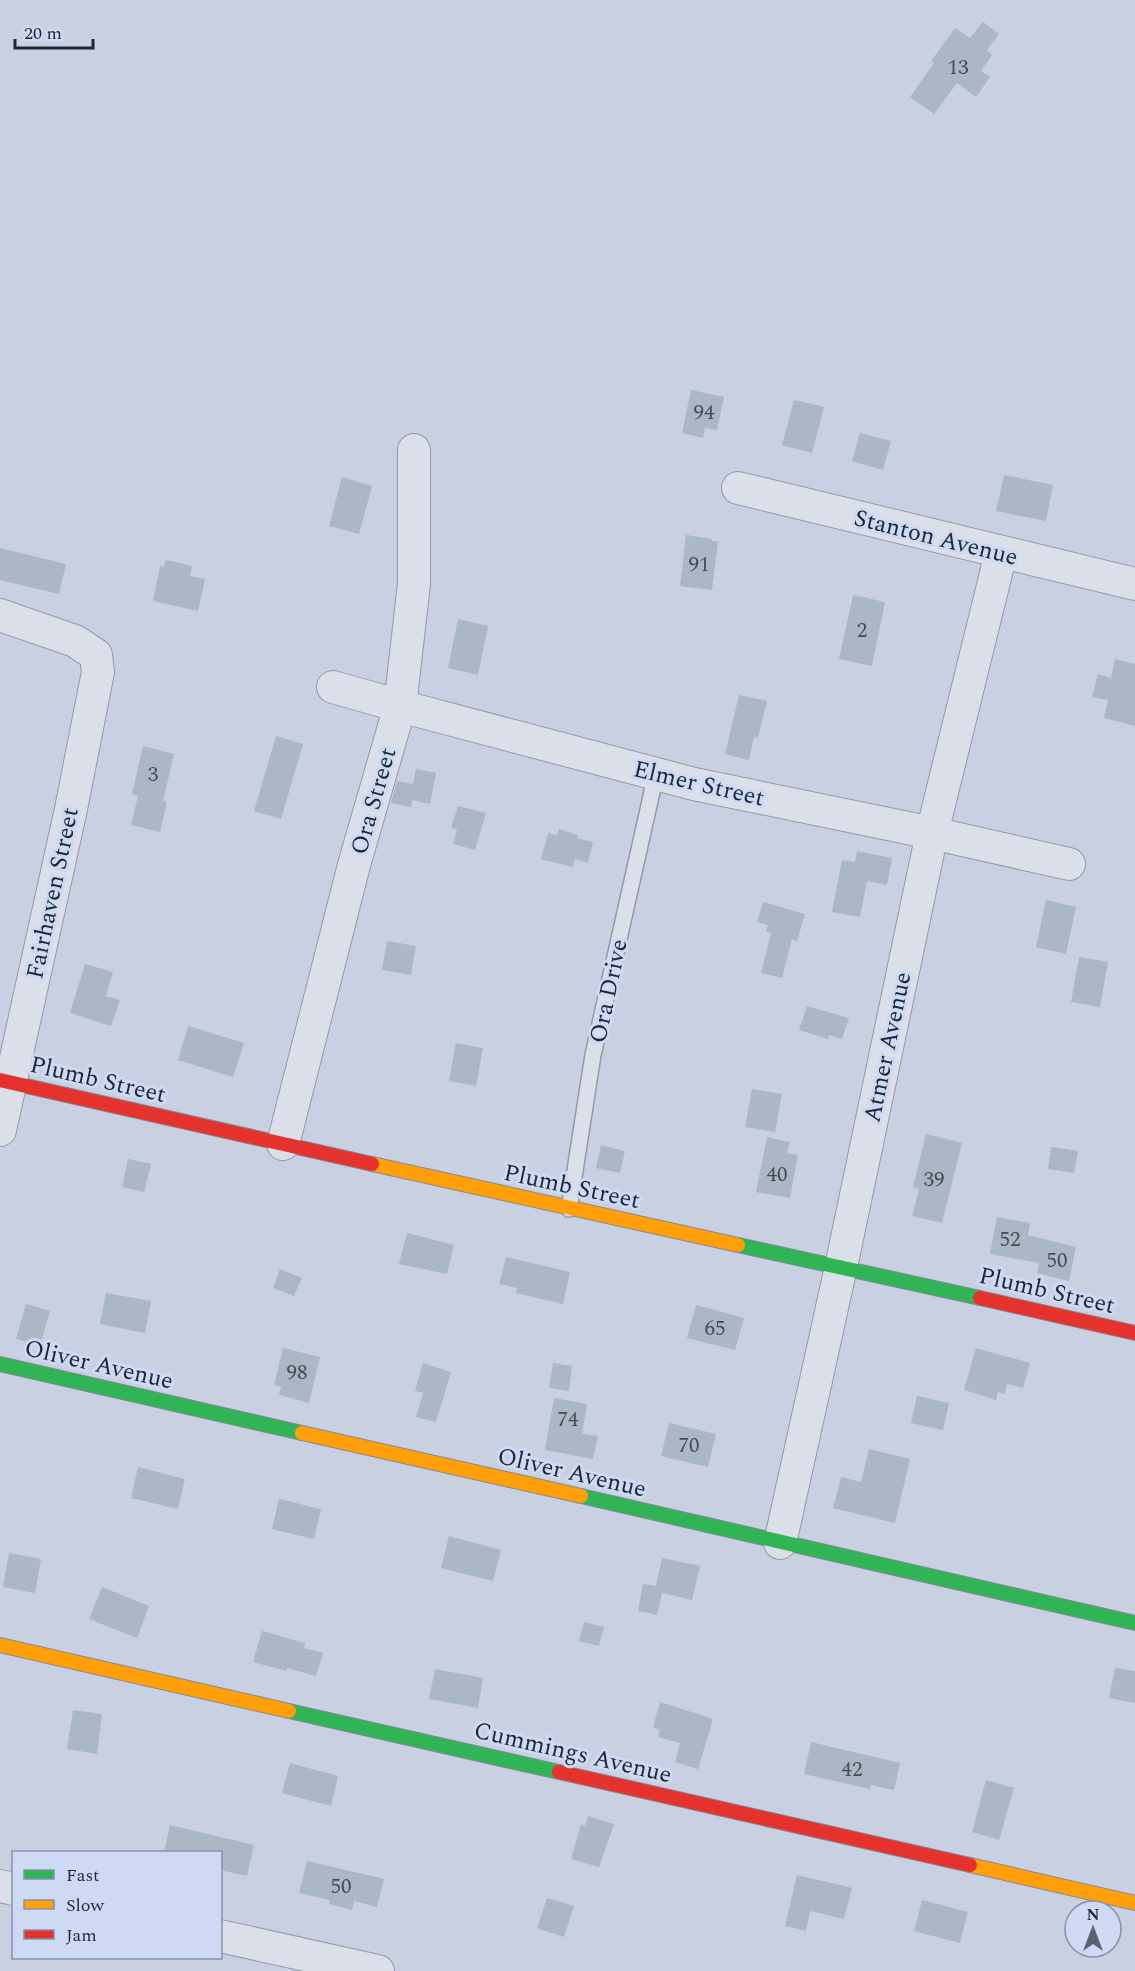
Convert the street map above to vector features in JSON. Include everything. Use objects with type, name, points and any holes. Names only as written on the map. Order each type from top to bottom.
[{"type":"street","name":"Ora Street","points":[[283,1144],[354,865],[400,706],[414,584],[414,450]]},
{"type":"street","name":"Stanton Avenue","points":[[738,488],[1135,584]]},
{"type":"street","name":"Atmer Avenue","points":[[780,1543],[841,1267],[932,833],[1001,553]]},
{"type":"street","name":"Fairhaven Street","points":[[0,615],[75,641],[96,655],[98,672],[5,1081],[0,1130]]},
{"type":"street","name":"Elmer Street","points":[[333,687],[694,784],[1070,864]]},
{"type":"street","name":"Plumb Street","points":[[5,1081],[569,1209],[1135,1333]]},
{"type":"street","name":"Oliver Avenue","points":[[0,1364],[1135,1623]]},
{"type":"street","name":"Cummings Avenue","points":[[0,1645],[1135,1904]]},
{"type":"street","points":[[222,1936],[378,1971]]},
{"type":"lane","name":"Ora Drive","points":[[569,1209],[594,1054],[656,774]]},
{"type":"building","points":[[983,22],[999,34],[987,50],[992,55],[981,71],[990,77],[976,97],[957,83],[934,114],[910,97],[934,63],[931,61],[955,28],[970,38]]},
{"type":"building","points":[[691,390],[724,397],[717,430],[705,428],[703,438],[682,433]]},
{"type":"building","points":[[794,400],[824,407],[812,453],[782,445]]},
{"type":"building","points":[[860,433],[891,441],[883,470],[852,461]]},
{"type":"building","points":[[1004,475],[1053,485],[1046,521],[996,511]]},
{"type":"building","points":[[342,477],[372,486],[359,534],[329,526]]},
{"type":"building","points":[[686,535],[718,541],[712,590],[680,586]]},
{"type":"building","points":[[0,548],[66,564],[59,594],[0,580]]},
{"type":"building","points":[[166,560],[192,566],[190,576],[205,579],[198,611],[153,601],[160,566],[164,567]]},
{"type":"building","points":[[853,595],[885,602],[872,666],[839,659]]},
{"type":"building","points":[[458,619],[488,626],[478,675],[448,668]]},
{"type":"building","points":[[1115,659],[1135,664],[1135,726],[1104,718],[1108,700],[1092,697],[1098,674],[1111,678]]},
{"type":"building","points":[[739,695],[767,701],[758,738],[754,737],[749,760],[725,754]]},
{"type":"building","points":[[276,736],[303,744],[281,819],[254,811]]},
{"type":"building","points":[[143,746],[174,754],[163,801],[167,802],[160,832],[131,825],[138,796],[132,794]]},
{"type":"building","points":[[416,769],[436,773],[430,804],[412,800],[411,807],[391,803],[397,781],[413,784]]},
{"type":"building","points":[[458,806],[486,813],[475,850],[453,844],[457,829],[451,828]]},
{"type":"building","points":[[559,829],[578,835],[577,838],[593,842],[588,863],[575,859],[573,867],[541,859],[548,833],[557,835]]},
{"type":"building","points":[[857,851],[892,858],[887,885],[867,881],[860,917],[832,912],[842,860],[855,862]]},
{"type":"building","points":[[1046,900],[1076,907],[1066,954],[1036,947]]},
{"type":"building","points":[[763,902],[805,914],[797,941],[792,939],[782,978],[761,973],[771,933],[766,932],[768,925],[757,922]]},
{"type":"building","points":[[387,941],[416,946],[411,975],[382,970]]},
{"type":"building","points":[[1079,957],[1108,962],[1100,1007],[1071,1002]]},
{"type":"building","points":[[85,964],[113,972],[106,996],[120,1000],[111,1026],[70,1013]]},
{"type":"building","points":[[807,1006],[849,1018],[842,1039],[829,1035],[828,1039],[799,1030]]},
{"type":"building","points":[[188,1026],[244,1043],[233,1077],[178,1060]]},
{"type":"building","points":[[456,1043],[483,1048],[476,1086],[449,1081]]},
{"type":"building","points":[[752,1089],[782,1094],[775,1132],[745,1127]]},
{"type":"building","points":[[926,1134],[962,1143],[942,1223],[912,1216],[919,1189],[913,1187]]},
{"type":"building","points":[[767,1137],[790,1142],[787,1153],[798,1155],[790,1198],[756,1192]]},
{"type":"building","points":[[601,1145],[625,1151],[620,1173],[596,1168]]},
{"type":"building","points":[[1051,1147],[1078,1151],[1074,1173],[1048,1169]]},
{"type":"building","points":[[128,1159],[151,1164],[144,1192],[122,1187]]},
{"type":"building","points":[[997,1217],[1030,1223],[1028,1235],[1076,1247],[1069,1281],[1037,1273],[1039,1263],[990,1254]]},
{"type":"building","points":[[407,1233],[454,1245],[447,1274],[399,1264]]},
{"type":"building","points":[[506,1257],[570,1272],[563,1304],[516,1293],[517,1288],[499,1284]]},
{"type":"building","points":[[280,1269],[302,1278],[294,1296],[273,1288]]},
{"type":"building","points":[[106,1293],[151,1301],[145,1333],[100,1324]]},
{"type":"building","points":[[26,1304],[50,1311],[40,1345],[16,1339]]},
{"type":"building","points":[[696,1305],[744,1318],[735,1350],[687,1338]]},
{"type":"building","points":[[283,1348],[320,1357],[309,1403],[279,1395],[281,1387],[274,1385]]},
{"type":"building","points":[[976,1348],[1030,1363],[1023,1388],[1007,1384],[1005,1394],[998,1392],[996,1400],[964,1390]]},
{"type":"building","points":[[423,1363],[451,1372],[436,1422],[416,1417],[423,1393],[415,1391]]},
{"type":"building","points":[[553,1363],[572,1366],[569,1391],[549,1388]]},
{"type":"building","points":[[917,1396],[949,1403],[943,1430],[911,1423]]},
{"type":"building","points":[[554,1398],[587,1404],[582,1434],[598,1436],[593,1459],[545,1450]]},
{"type":"building","points":[[669,1423],[716,1434],[708,1467],[661,1456]]},
{"type":"building","points":[[869,1449],[910,1459],[895,1523],[833,1508],[841,1477],[861,1482]]},
{"type":"building","points":[[138,1467],[185,1479],[178,1509],[131,1498]]},
{"type":"building","points":[[279,1499],[321,1509],[314,1539],[272,1529]]},
{"type":"building","points":[[449,1536],[501,1550],[493,1581],[441,1568]]},
{"type":"building","points":[[9,1553],[41,1559],[35,1593],[3,1587]]},
{"type":"building","points":[[662,1558],[700,1566],[692,1600],[662,1593],[657,1615],[638,1611],[643,1584],[656,1586]]},
{"type":"building","points":[[102,1587],[149,1606],[137,1638],[89,1619]]},
{"type":"building","points":[[584,1622],[604,1627],[599,1646],[579,1641]]},
{"type":"building","points":[[262,1631],[305,1643],[304,1648],[323,1653],[316,1676],[253,1662]]},
{"type":"building","points":[[1115,1668],[1135,1671],[1135,1703],[1109,1698]]},
{"type":"building","points":[[435,1669],[483,1678],[478,1708],[429,1699]]},
{"type":"building","points":[[660,1702],[713,1719],[698,1769],[675,1762],[680,1743],[658,1737],[660,1730],[653,1727]]},
{"type":"building","points":[[73,1710],[102,1714],[97,1754],[67,1749]]},
{"type":"building","points":[[811,1742],[900,1763],[894,1790],[871,1785],[870,1789],[804,1774]]},
{"type":"building","points":[[290,1763],[338,1776],[331,1806],[282,1793]]},
{"type":"building","points":[[986,1780],[1014,1788],[999,1840],[972,1832]]},
{"type":"building","points":[[588,1816],[614,1824],[599,1867],[571,1859],[581,1824],[585,1826]]},
{"type":"building","points":[[170,1825],[254,1845],[247,1876],[222,1870],[222,1851],[164,1851]]},
{"type":"building","points":[[307,1861],[384,1879],[377,1907],[354,1901],[352,1910],[329,1904],[330,1900],[299,1893]]},
{"type":"building","points":[[797,1875],[852,1888],[844,1919],[810,1911],[806,1931],[785,1926]]},
{"type":"building","points":[[547,1898],[574,1906],[564,1937],[537,1928]]},
{"type":"building","points":[[922,1900],[968,1912],[960,1943],[914,1931]]},
{"type":"traffic: fast","points":[[738,1245],[980,1298]]},
{"type":"traffic: fast","points":[[0,1364],[302,1433]]},
{"type":"traffic: fast","points":[[581,1496],[1135,1623]]},
{"type":"traffic: fast","points":[[289,1711],[559,1772]]},
{"type":"traffic: slow","points":[[372,1164],[738,1245]]},
{"type":"traffic: slow","points":[[302,1433],[581,1496]]},
{"type":"traffic: slow","points":[[0,1645],[289,1711]]},
{"type":"traffic: slow","points":[[970,1865],[1135,1903]]},
{"type":"traffic: jam","points":[[0,1080],[372,1164]]},
{"type":"traffic: jam","points":[[980,1298],[1135,1333]]},
{"type":"traffic: jam","points":[[559,1772],[970,1865]]}]
